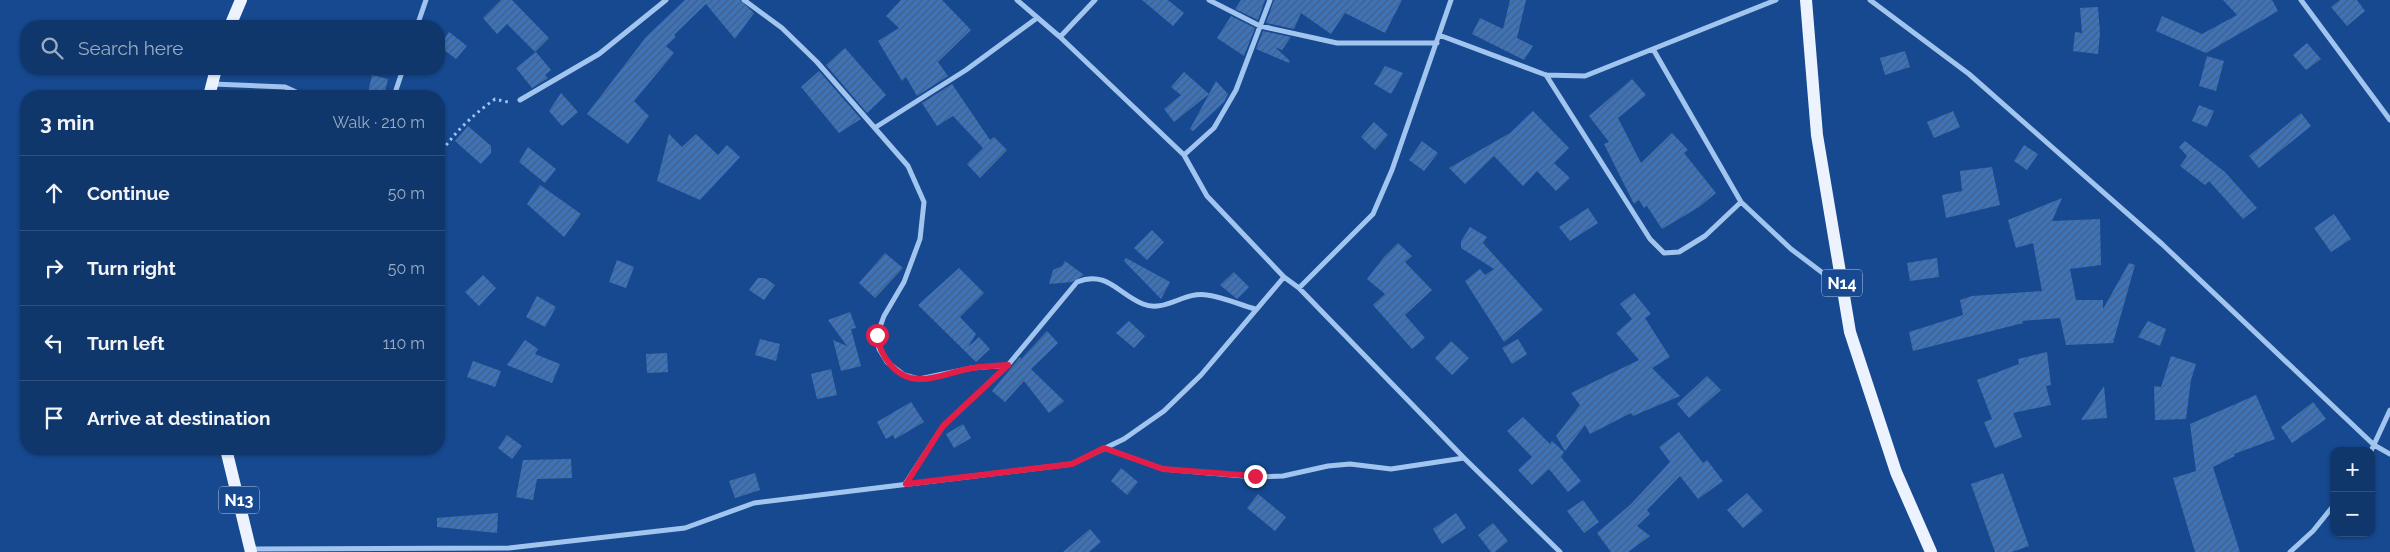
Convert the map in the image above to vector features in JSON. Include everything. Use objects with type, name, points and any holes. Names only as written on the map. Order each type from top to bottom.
[{"type":"main road","points":[[233,20],[241,0]]},
{"type":"main road","name":"N14","points":[[1806,0],[1817,135],[1850,332],[1893,463],[1932,552]]},
{"type":"main road","points":[[211,90],[215,75]]},
{"type":"main road","name":"N13","points":[[227,455],[251,550]]},
{"type":"street","points":[[419,20],[426,0]]},
{"type":"street","points":[[520,100],[600,54],[666,0]]},
{"type":"street","points":[[744,0],[782,28],[817,62],[876,127],[908,166],[924,202],[920,239],[904,282],[884,316],[877,335],[879,349],[887,362],[904,375],[919,380],[972,368],[1008,365]]},
{"type":"street","points":[[1017,0],[1060,37],[1184,155],[1207,196],[1284,277],[1299,288],[1464,458],[1560,552]]},
{"type":"street","points":[[1060,37],[1095,0]]},
{"type":"street","points":[[1209,0],[1260,26],[1337,43],[1437,43]]},
{"type":"street","points":[[1184,155],[1214,128],[1236,90],[1270,0]]},
{"type":"street","points":[[1299,288],[1372,214],[1392,170],[1451,0]]},
{"type":"street","points":[[1439,35],[1546,75],[1585,76],[1776,0]]},
{"type":"street","points":[[1870,0],[1969,74],[2133,218],[2374,445],[2390,454]]},
{"type":"street","points":[[2301,0],[2390,120]]},
{"type":"street","points":[[876,127],[966,70],[1037,18]]},
{"type":"street","points":[[1653,49],[1741,202],[1791,249],[1843,288]]},
{"type":"street","points":[[396,90],[401,75]]},
{"type":"street","points":[[1546,75],[1650,239],[1664,253],[1679,252],[1705,236],[1741,202]]},
{"type":"street","points":[[211,90],[285,87],[292,90]]},
{"type":"street","points":[[251,550],[509,548],[685,528],[754,503],[1072,464],[1124,439],[1164,411],[1201,375],[1284,277]]},
{"type":"street","points":[[906,484],[943,426],[1008,365],[1077,282],[1087,278],[1102,278],[1143,304],[1159,307],[1186,296],[1206,294],[1255,309]]},
{"type":"street","points":[[2374,445],[2390,410]]},
{"type":"street","points":[[1104,448],[1163,469],[1239,476],[1283,476],[1328,466],[1350,464],[1391,469],[1464,458]]},
{"type":"street","points":[[2290,552],[2313,531],[2330,510]]},
{"type":"path","points":[[445,148],[466,122],[496,99],[514,103],[520,100]]},
{"type":"building","points":[[501,0],[512,0],[549,38],[535,52],[507,24],[497,34],[483,18]]},
{"type":"building","points":[[685,0],[740,0],[754,13],[735,39],[706,4],[674,35],[676,37],[666,46],[674,53],[634,101],[649,116],[628,144],[587,114],[646,37]]},
{"type":"building","points":[[901,0],[942,0],[971,30],[938,62],[948,76],[917,96],[906,77],[902,81],[878,41],[899,28],[886,16]]},
{"type":"building","points":[[1142,0],[1168,0],[1184,13],[1173,26]]},
{"type":"building","points":[[1241,0],[1265,0],[1258,20],[1235,9]]},
{"type":"building","points":[[1274,0],[1402,0],[1385,33],[1345,13],[1331,34],[1301,13],[1294,29],[1266,23]]},
{"type":"building","points":[[1510,0],[1526,0],[1517,38],[1533,46],[1524,60],[1472,34],[1480,18],[1503,29]]},
{"type":"building","points":[[2223,0],[2272,0],[2278,11],[2206,53],[2156,31],[2162,16],[2202,34],[2237,15]]},
{"type":"building","points":[[2340,0],[2357,0],[2365,11],[2347,26],[2331,7]]},
{"type":"building","points":[[2098,7],[2100,33],[2098,54],[2073,51],[2075,32],[2082,33],[2080,8]]},
{"type":"building","points":[[1231,16],[1255,28],[1244,56],[1217,38]]},
{"type":"building","points":[[1263,31],[1291,37],[1282,50],[1275,47],[1290,61],[1289,63],[1256,49]]},
{"type":"building","points":[[449,32],[467,46],[456,59],[445,51],[445,38]]},
{"type":"building","points":[[2307,43],[2321,59],[2306,70],[2293,55]]},
{"type":"building","points":[[845,48],[886,95],[867,113],[826,65]]},
{"type":"building","points":[[1905,51],[1910,67],[1885,75],[1880,58]]},
{"type":"building","points":[[536,52],[551,70],[545,75],[548,78],[532,88],[516,68]]},
{"type":"building","points":[[2207,56],[2224,61],[2216,91],[2199,86]]},
{"type":"building","points":[[1385,66],[1403,73],[1391,94],[1374,84]]},
{"type":"building","points":[[819,71],[861,119],[839,133],[801,87]]},
{"type":"building","points":[[1184,72],[1209,94],[1174,122],[1164,109],[1181,95],[1171,87]]},
{"type":"building","points":[[372,75],[388,79],[385,90],[368,90]]},
{"type":"building","points":[[1632,79],[1646,95],[1618,118],[1641,163],[1672,133],[1688,150],[1684,153],[1716,193],[1699,207],[1662,229],[1647,206],[1644,208],[1639,200],[1634,204],[1604,144],[1609,142],[1589,116]]},
{"type":"building","points":[[1216,81],[1228,94],[1224,102],[1193,131],[1190,129]]},
{"type":"building","points":[[952,84],[990,140],[994,137],[1007,150],[980,178],[967,164],[983,148],[953,116],[937,126],[922,103]]},
{"type":"building","points":[[561,93],[578,112],[562,126],[549,111]]},
{"type":"building","points":[[2199,105],[2214,111],[2207,127],[2192,121]]},
{"type":"building","points":[[1533,111],[1569,148],[1554,163],[1570,178],[1556,191],[1537,171],[1523,186],[1494,156],[1465,184],[1449,168],[1510,133]]},
{"type":"building","points":[[1953,111],[1960,127],[1934,138],[1927,122]]},
{"type":"building","points":[[2301,113],[2311,126],[2259,168],[2249,156]]},
{"type":"building","points":[[1374,122],[1388,135],[1375,150],[1361,137]]},
{"type":"building","points":[[468,126],[491,146],[491,153],[481,164],[455,141]]},
{"type":"building","points":[[669,134],[682,147],[696,134],[718,155],[727,145],[740,157],[700,200],[657,181]]},
{"type":"building","points":[[1422,141],[1438,153],[1424,171],[1409,160]]},
{"type":"building","points":[[2185,141],[2225,172],[2257,208],[2243,219],[2209,181],[2205,185],[2180,166],[2187,156],[2179,147]]},
{"type":"building","points":[[2024,145],[2038,154],[2027,170],[2014,161]]},
{"type":"building","points":[[528,147],[556,169],[545,183],[519,162]]},
{"type":"building","points":[[1992,167],[2000,205],[1946,218],[1942,195],[1962,191],[1960,171]]},
{"type":"building","points":[[540,185],[581,214],[564,237],[527,204]]},
{"type":"building","points":[[2062,198],[2052,221],[2100,219],[2101,265],[2070,269],[2076,300],[2103,300],[2103,309],[2129,263],[2135,265],[2113,343],[2066,345],[2060,318],[2022,321],[2023,323],[1913,351],[1909,332],[1963,315],[1960,300],[1972,296],[2042,291],[2033,243],[2016,248],[2008,220]]},
{"type":"building","points":[[1588,208],[1598,223],[1570,241],[1559,227]]},
{"type":"building","points":[[2334,214],[2351,239],[2331,252],[2314,228]]},
{"type":"building","points":[[1470,227],[1487,237],[1483,243],[1543,310],[1504,342],[1465,281],[1480,269],[1485,275],[1494,269],[1461,248],[1461,241]]},
{"type":"building","points":[[1152,230],[1164,242],[1147,260],[1134,248]]},
{"type":"building","points":[[1398,243],[1412,256],[1405,262],[1432,290],[1405,315],[1425,338],[1412,349],[1373,305],[1385,294],[1367,279]]},
{"type":"building","points":[[885,253],[903,268],[875,298],[859,283]]},
{"type":"building","points":[[1126,258],[1170,282],[1161,299],[1124,261]]},
{"type":"building","points":[[1937,258],[1939,277],[1910,281],[1907,263]]},
{"type":"building","points":[[617,260],[634,267],[626,288],[609,282]]},
{"type":"building","points":[[1065,261],[1084,275],[1072,282],[1049,284],[1053,270],[1062,266]]},
{"type":"building","points":[[959,268],[984,293],[960,317],[976,334],[968,347],[979,337],[990,349],[976,362],[918,305]]},
{"type":"building","points":[[1234,272],[1249,287],[1237,299],[1220,285]]},
{"type":"building","points":[[483,275],[496,288],[479,306],[465,292]]},
{"type":"building","points":[[758,278],[765,278],[775,285],[764,300],[749,290]]},
{"type":"building","points":[[1634,293],[1651,314],[1645,318],[1670,357],[1652,368],[1680,396],[1633,416],[1631,413],[1590,434],[1585,425],[1565,451],[1556,436],[1580,405],[1571,393],[1639,360],[1616,333],[1632,319],[1620,304]]},
{"type":"building","points":[[537,296],[556,307],[545,327],[526,317]]},
{"type":"building","points":[[850,312],[856,328],[851,329],[861,366],[841,371],[833,340],[847,346],[828,320]]},
{"type":"building","points":[[1129,321],[1145,336],[1134,348],[1116,333]]},
{"type":"building","points":[[2148,321],[2166,329],[2160,346],[2138,337]]},
{"type":"building","points":[[1047,331],[1058,343],[1031,369],[1064,401],[1049,413],[1024,381],[1005,402],[992,391],[1020,357],[1021,359]]},
{"type":"building","points":[[760,339],[780,344],[776,361],[755,355]]},
{"type":"building","points":[[1518,339],[1527,354],[1512,364],[1502,348]]},
{"type":"building","points":[[525,340],[538,349],[535,354],[560,364],[552,383],[507,365]]},
{"type":"building","points":[[1451,341],[1469,358],[1452,375],[1435,358]]},
{"type":"building","points":[[2047,352],[2051,385],[2046,386],[2051,405],[2013,413],[2022,437],[1995,448],[1984,422],[1992,419],[1977,380],[2019,364],[2018,359]]},
{"type":"building","points":[[667,353],[668,372],[647,373],[646,354]]},
{"type":"building","points":[[2171,356],[2196,364],[2191,380],[2186,419],[2155,420],[2154,386],[2161,387]]},
{"type":"building","points":[[473,361],[501,371],[495,387],[467,377]]},
{"type":"building","points":[[831,369],[837,395],[817,399],[811,374]]},
{"type":"building","points":[[1707,376],[1721,390],[1689,418],[1677,404]]},
{"type":"building","points":[[2104,386],[2107,418],[2081,420]]},
{"type":"building","points":[[2256,395],[2275,439],[2234,454],[2235,456],[2213,467],[2240,552],[2195,552],[2173,478],[2196,471],[2190,424]]},
{"type":"building","points":[[911,402],[924,422],[895,439],[893,435],[886,439],[877,422]]},
{"type":"building","points":[[2313,402],[2326,419],[2292,443],[2281,427]]},
{"type":"building","points":[[1523,417],[1550,444],[1552,441],[1564,452],[1561,457],[1581,481],[1568,492],[1549,469],[1532,485],[1518,470],[1532,457],[1507,431]]},
{"type":"building","points":[[963,424],[971,438],[954,448],[946,434]]},
{"type":"building","points":[[1679,432],[1703,463],[1707,460],[1723,481],[1698,499],[1680,476],[1647,510],[1650,514],[1637,526],[1650,536],[1628,552],[1611,552],[1597,533],[1631,504],[1670,462],[1659,447]]},
{"type":"building","points":[[507,435],[522,446],[512,459],[498,448]]},
{"type":"building","points":[[571,459],[572,478],[537,479],[533,500],[516,497],[523,460]]},
{"type":"building","points":[[1121,468],[1138,482],[1127,495],[1111,481]]},
{"type":"building","points":[[755,473],[760,490],[735,498],[729,481]]},
{"type":"building","points":[[2003,473],[2029,546],[2012,552],[1995,552],[1971,484]]},
{"type":"building","points":[[1747,493],[1763,511],[1743,528],[1727,510]]},
{"type":"building","points":[[1258,494],[1286,517],[1275,531],[1247,508]]},
{"type":"building","points":[[1583,500],[1599,522],[1584,533],[1567,511]]},
{"type":"building","points":[[498,513],[497,533],[437,527],[437,518]]},
{"type":"building","points":[[1456,513],[1466,528],[1442,544],[1433,529]]},
{"type":"building","points":[[1493,523],[1508,541],[1495,552],[1491,552],[1478,535]]},
{"type":"building","points":[[1090,529],[1101,542],[1089,552],[1063,552]]},
{"type":"route","points":[[877,335],[879,349],[887,362],[904,375],[919,380],[972,368],[1008,365],[943,426],[906,484],[1072,464],[1104,448],[1163,469],[1223,476],[1255,476]]}]
